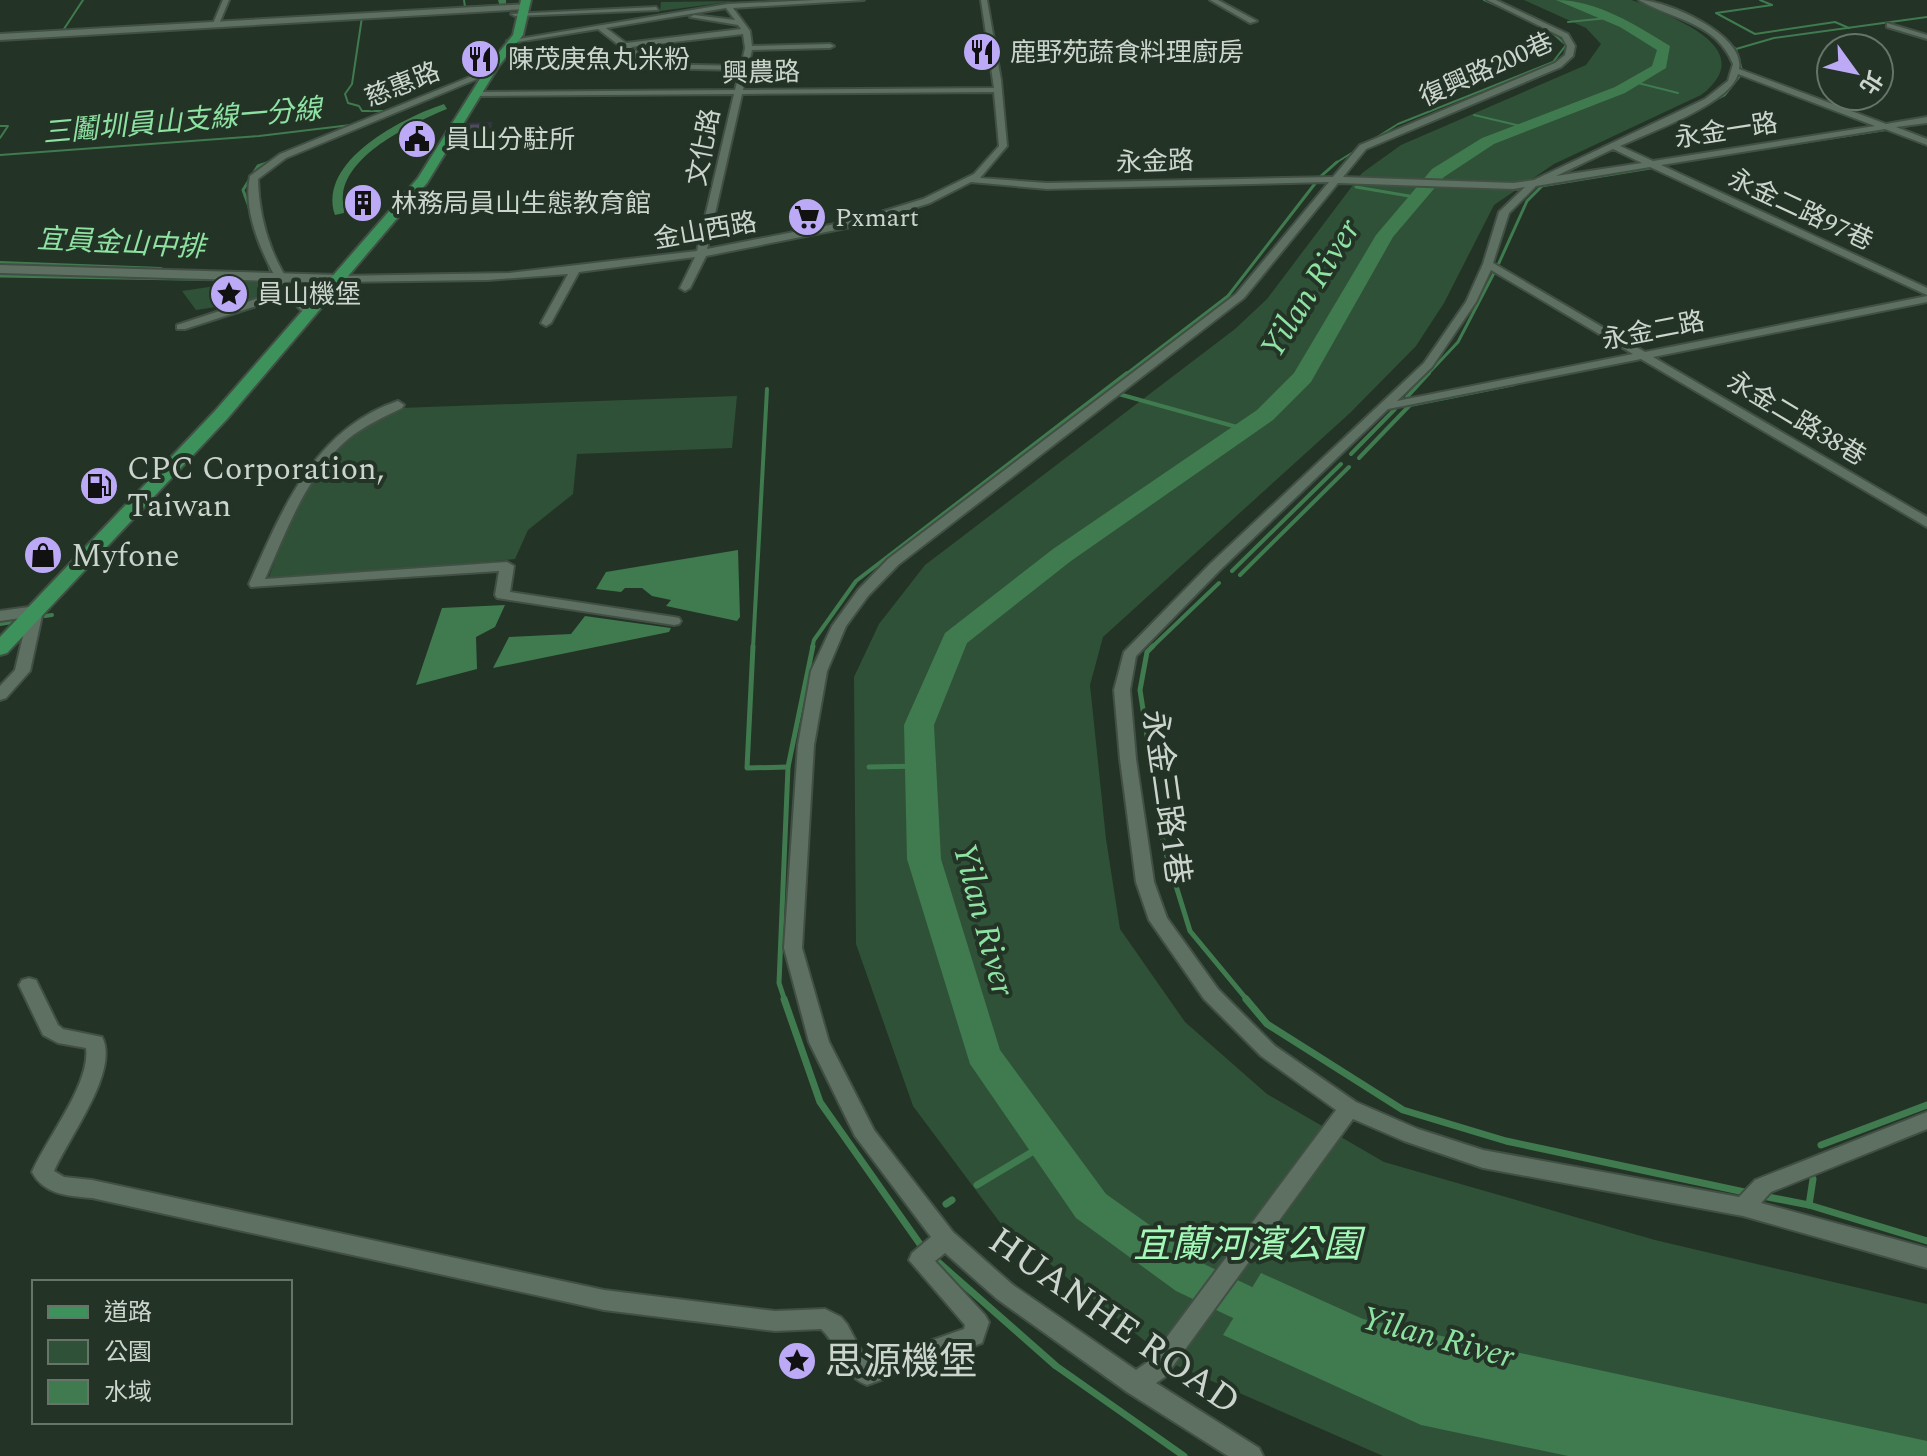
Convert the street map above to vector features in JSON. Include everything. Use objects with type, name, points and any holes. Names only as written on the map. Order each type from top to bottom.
[{"type":"main road","points":[[0,649],[221,415],[423,180],[490,72],[518,35],[521,7]]},
{"type":"street","points":[[215,24],[226,0]]},
{"type":"street","points":[[616,37],[678,14],[728,6],[861,0]]},
{"type":"street","name":"金山西路","points":[[338,279],[445,279],[575,270],[701,255],[866,220],[974,180],[1000,154],[1003,146],[984,0]]},
{"type":"street","points":[[1213,0],[1253,21]]},
{"type":"street","name":"復興路200巷","points":[[1338,180],[1343,166],[1363,147],[1558,65],[1569,56],[1571,46],[1565,36],[1490,0]]},
{"type":"street","points":[[1533,184],[1718,95],[1732,82],[1737,71],[1735,54],[1715,34],[1642,0]]},
{"type":"street","name":"文化路","points":[[685,288],[701,255],[736,92],[749,48],[743,27],[728,6]]},
{"type":"street","points":[[0,37],[521,7],[656,10],[743,27]]},
{"type":"street","points":[[511,41],[600,27],[656,10]]},
{"type":"street","points":[[684,26],[697,18]]},
{"type":"street","points":[[1890,25],[1927,37]]},
{"type":"street","points":[[600,27],[651,66],[743,68]]},
{"type":"street","points":[[627,45],[743,27]]},
{"type":"street","points":[[749,48],[830,46]]},
{"type":"street","points":[[1737,71],[1927,142]]},
{"type":"street","name":"慈惠路","points":[[310,313],[294,302],[264,241],[252,193],[253,178],[283,156],[490,72]]},
{"type":"street","name":"興農路","points":[[478,94],[997,90]]},
{"type":"street","name":"永金一路","points":[[1362,181],[1533,184],[1927,120]]},
{"type":"street","name":"永金二路97巷","points":[[1613,146],[1927,292]]},
{"type":"street","name":"永金路","points":[[974,180],[1058,186],[1362,181]]},
{"type":"street","name":"HUANHE ROAD","points":[[1250,1456],[1136,1384],[1005,1292],[945,1239],[866,1136],[819,1042],[793,948],[794,882],[806,745],[819,671],[839,626],[863,593],[893,562],[1240,296],[1294,227],[1338,180]]},
{"type":"street","name":"永金三路1巷","points":[[1533,184],[1504,212],[1488,264],[1455,330],[1428,365],[1389,406],[1215,567],[1129,655],[1122,690],[1145,882],[1158,920],[1211,994],[1268,1051],[1349,1108],[1411,1135],[1483,1159],[1743,1207],[1927,1258]]},
{"type":"street","name":"永金二路38巷","points":[[1488,264],[1927,523]]},
{"type":"street","points":[[0,269],[338,279]]},
{"type":"street","points":[[546,323],[575,270]]},
{"type":"street","points":[[181,327],[288,292]]},
{"type":"street","name":"永金二路","points":[[1389,406],[1927,299]]},
{"type":"street","points":[[398,405],[344,437],[318,464],[286,519],[256,584],[507,566],[502,595],[674,621]]},
{"type":"street","points":[[0,616],[36,611],[22,671],[0,695]]},
{"type":"street","points":[[29,985],[50,1030],[58,1036],[95,1042],[98,1048],[97,1059],[81,1097],[43,1172],[48,1181],[58,1185],[92,1189],[604,1300],[775,1321],[825,1319],[840,1332],[856,1368],[867,1374],[974,1336],[977,1322],[920,1260],[945,1239]]},
{"type":"street","points":[[1136,1384],[1157,1369],[1349,1108]]},
{"type":"street","points":[[1743,1207],[1763,1186],[1927,1120]]},
{"type":"green space","name":"宜蘭河濱公園","points":[[1524,0],[1638,2],[1703,35],[1720,56],[1721,68],[1715,81],[1701,95],[1554,164],[1494,205],[1444,303],[1416,346],[1350,413],[1103,637],[1090,685],[1106,839],[1120,929],[1185,1022],[1267,1094],[1384,1162],[1655,1240],[1927,1304],[1927,1456],[1383,1456],[1173,1364],[1001,1224],[913,1106],[856,944],[854,677],[879,624],[925,565],[1235,329],[1267,299],[1362,173],[1401,145],[1586,65],[1601,44],[1586,28]]},
{"type":"green space","points":[[736,1],[660,11],[661,2]]},
{"type":"green space","name":"員山機堡","points":[[276,279],[279,291],[223,311],[215,307],[196,310],[182,291]]},
{"type":"green space","points":[[737,396],[732,448],[577,454],[573,494],[528,530],[515,559],[267,582],[291,519],[324,464],[351,436],[400,408]]},
{"type":"water","points":[[738,550],[740,617],[737,621],[666,606],[671,600],[652,596],[642,588],[625,588],[621,592],[596,589],[606,572]]},
{"type":"water","points":[[505,605],[495,627],[476,637],[477,669],[416,685],[442,608]]},
{"type":"water","points":[[585,616],[671,628],[669,632],[493,668],[509,637],[571,634]]},
{"type":"water","points":[[1261,1273],[1363,1319],[1927,1441],[1927,1456],[1568,1456],[1421,1425],[1223,1335]]},
{"type":"building","points":[[491,123],[484,136],[460,137],[467,124]]},
{"type":"waterway","points":[[62,32],[83,0]]},
{"type":"waterway","points":[[464,0],[465,7]]},
{"type":"waterway","points":[[502,0],[503,5]]},
{"type":"waterway","points":[[1484,0],[1520,16]]},
{"type":"waterway","name":"Yilan River","points":[[1277,1320],[1191,1278],[1091,1206],[983,1054],[924,859],[923,766],[919,725],[955,639],[1062,555],[1265,415],[1303,377],[1385,235],[1438,173],[1488,141],[1620,90],[1659,68],[1665,49],[1625,24],[1562,0]]},
{"type":"waterway","points":[[1760,0],[1772,5],[1716,13],[1755,34],[1835,22],[1848,28]]},
{"type":"waterway","points":[[465,7],[503,5]]},
{"type":"waterway","points":[[460,10],[465,7]]},
{"type":"waterway","points":[[367,17],[362,17],[352,84],[345,94],[348,103],[359,106],[362,111],[391,111]]},
{"type":"waterway","points":[[1848,28],[1927,17]]},
{"type":"waterway","points":[[1568,22],[1608,18]]},
{"type":"waterway","points":[[1736,49],[1774,38],[1848,28]]},
{"type":"waterway","points":[[1714,30],[1736,49]]},
{"type":"waterway","points":[[1337,162],[1398,124],[1553,62],[1566,45],[1550,31]]},
{"type":"waterway","points":[[1736,49],[1742,70]]},
{"type":"waterway","points":[[1707,104],[1725,95],[1741,75]]},
{"type":"waterway","points":[[1634,82],[1678,93]]},
{"type":"waterway","points":[[339,213],[337,195],[343,177],[355,161],[390,134],[444,107]]},
{"type":"waterway","points":[[1474,115],[1525,127]]},
{"type":"waterway","points":[[1897,128],[1927,123]]},
{"type":"waterway","name":"三鬮圳員山支線一分線","points":[[0,155],[259,136],[359,124]]},
{"type":"waterway","name":"三鬮圳員山支線一分線","points":[[0,126],[8,126],[0,138]]},
{"type":"waterway","points":[[1667,164],[1886,130]]},
{"type":"waterway","points":[[253,218],[243,190],[258,166],[273,161]]},
{"type":"waterway","points":[[1320,177],[1337,162]]},
{"type":"waterway","points":[[1661,165],[1680,162]]},
{"type":"waterway","points":[[1552,179],[1582,164]]},
{"type":"waterway","points":[[1541,186],[1650,168]]},
{"type":"waterway","points":[[1125,375],[1228,296],[1317,181]]},
{"type":"waterway","points":[[1498,265],[1527,201],[1542,186]]},
{"type":"waterway","points":[[1356,187],[1409,196]]},
{"type":"waterway","points":[[264,274],[271,272],[265,254]]},
{"type":"waterway","name":"宜員金山中排","points":[[0,264],[161,270]]},
{"type":"waterway","points":[[1427,375],[1458,342],[1494,273]]},
{"type":"waterway","points":[[0,276],[243,280]]},
{"type":"waterway","points":[[812,648],[814,640],[856,581],[1127,373]]},
{"type":"waterway","points":[[1407,397],[1429,373]]},
{"type":"waterway","points":[[1359,458],[1410,405],[1515,384]]},
{"type":"waterway","points":[[753,648],[767,389]]},
{"type":"waterway","points":[[1115,393],[1244,429]]},
{"type":"waterway","points":[[1351,454],[1395,409]]},
{"type":"waterway","points":[[1232,571],[1341,464]]},
{"type":"waterway","points":[[1240,575],[1349,467]]},
{"type":"waterway","points":[[1151,648],[1219,583]]},
{"type":"waterway","points":[[45,616],[52,615]]},
{"type":"waterway","points":[[0,624],[12,622]]},
{"type":"waterway","points":[[753,646],[747,768],[788,767]]},
{"type":"waterway","points":[[788,767],[813,646]]},
{"type":"waterway","points":[[1151,648],[1147,652],[1140,690],[1164,847],[1190,931],[1248,1001]]},
{"type":"waterway","points":[[869,767],[923,766]]},
{"type":"waterway","points":[[785,1001],[779,983],[788,767]]},
{"type":"waterway","points":[[784,999],[820,1102],[922,1247]]},
{"type":"waterway","points":[[1246,999],[1267,1024],[1403,1110],[1506,1141],[1749,1193]]},
{"type":"waterway","points":[[1821,1145],[1927,1105]]},
{"type":"waterway","points":[[977,1185],[1047,1143]]},
{"type":"waterway","points":[[1809,1205],[1813,1179]]},
{"type":"waterway","points":[[1763,1196],[1809,1205]]},
{"type":"waterway","points":[[946,1204],[952,1200]]},
{"type":"waterway","points":[[1809,1205],[1927,1241]]},
{"type":"waterway","points":[[938,1262],[1056,1366],[1184,1456]]},
{"type":"place","name":"鹿野苑蔬食料理廚房","points":[[982,52]]},
{"type":"place","name":"陳茂庚魚丸米粉","points":[[480,59]]},
{"type":"place","name":"員山分駐所","points":[[417,139]]},
{"type":"place","name":"林務局員山生態教育館","points":[[363,203]]},
{"type":"place","name":"Pxmart","points":[[807,217]]},
{"type":"place","name":"員山機堡","points":[[229,294]]},
{"type":"place","name":"CPC Corporation, Taiwan","points":[[99,486]]},
{"type":"place","name":"Myfone","points":[[43,555]]},
{"type":"place","name":"思源機堡","points":[[797,1361]]}]
